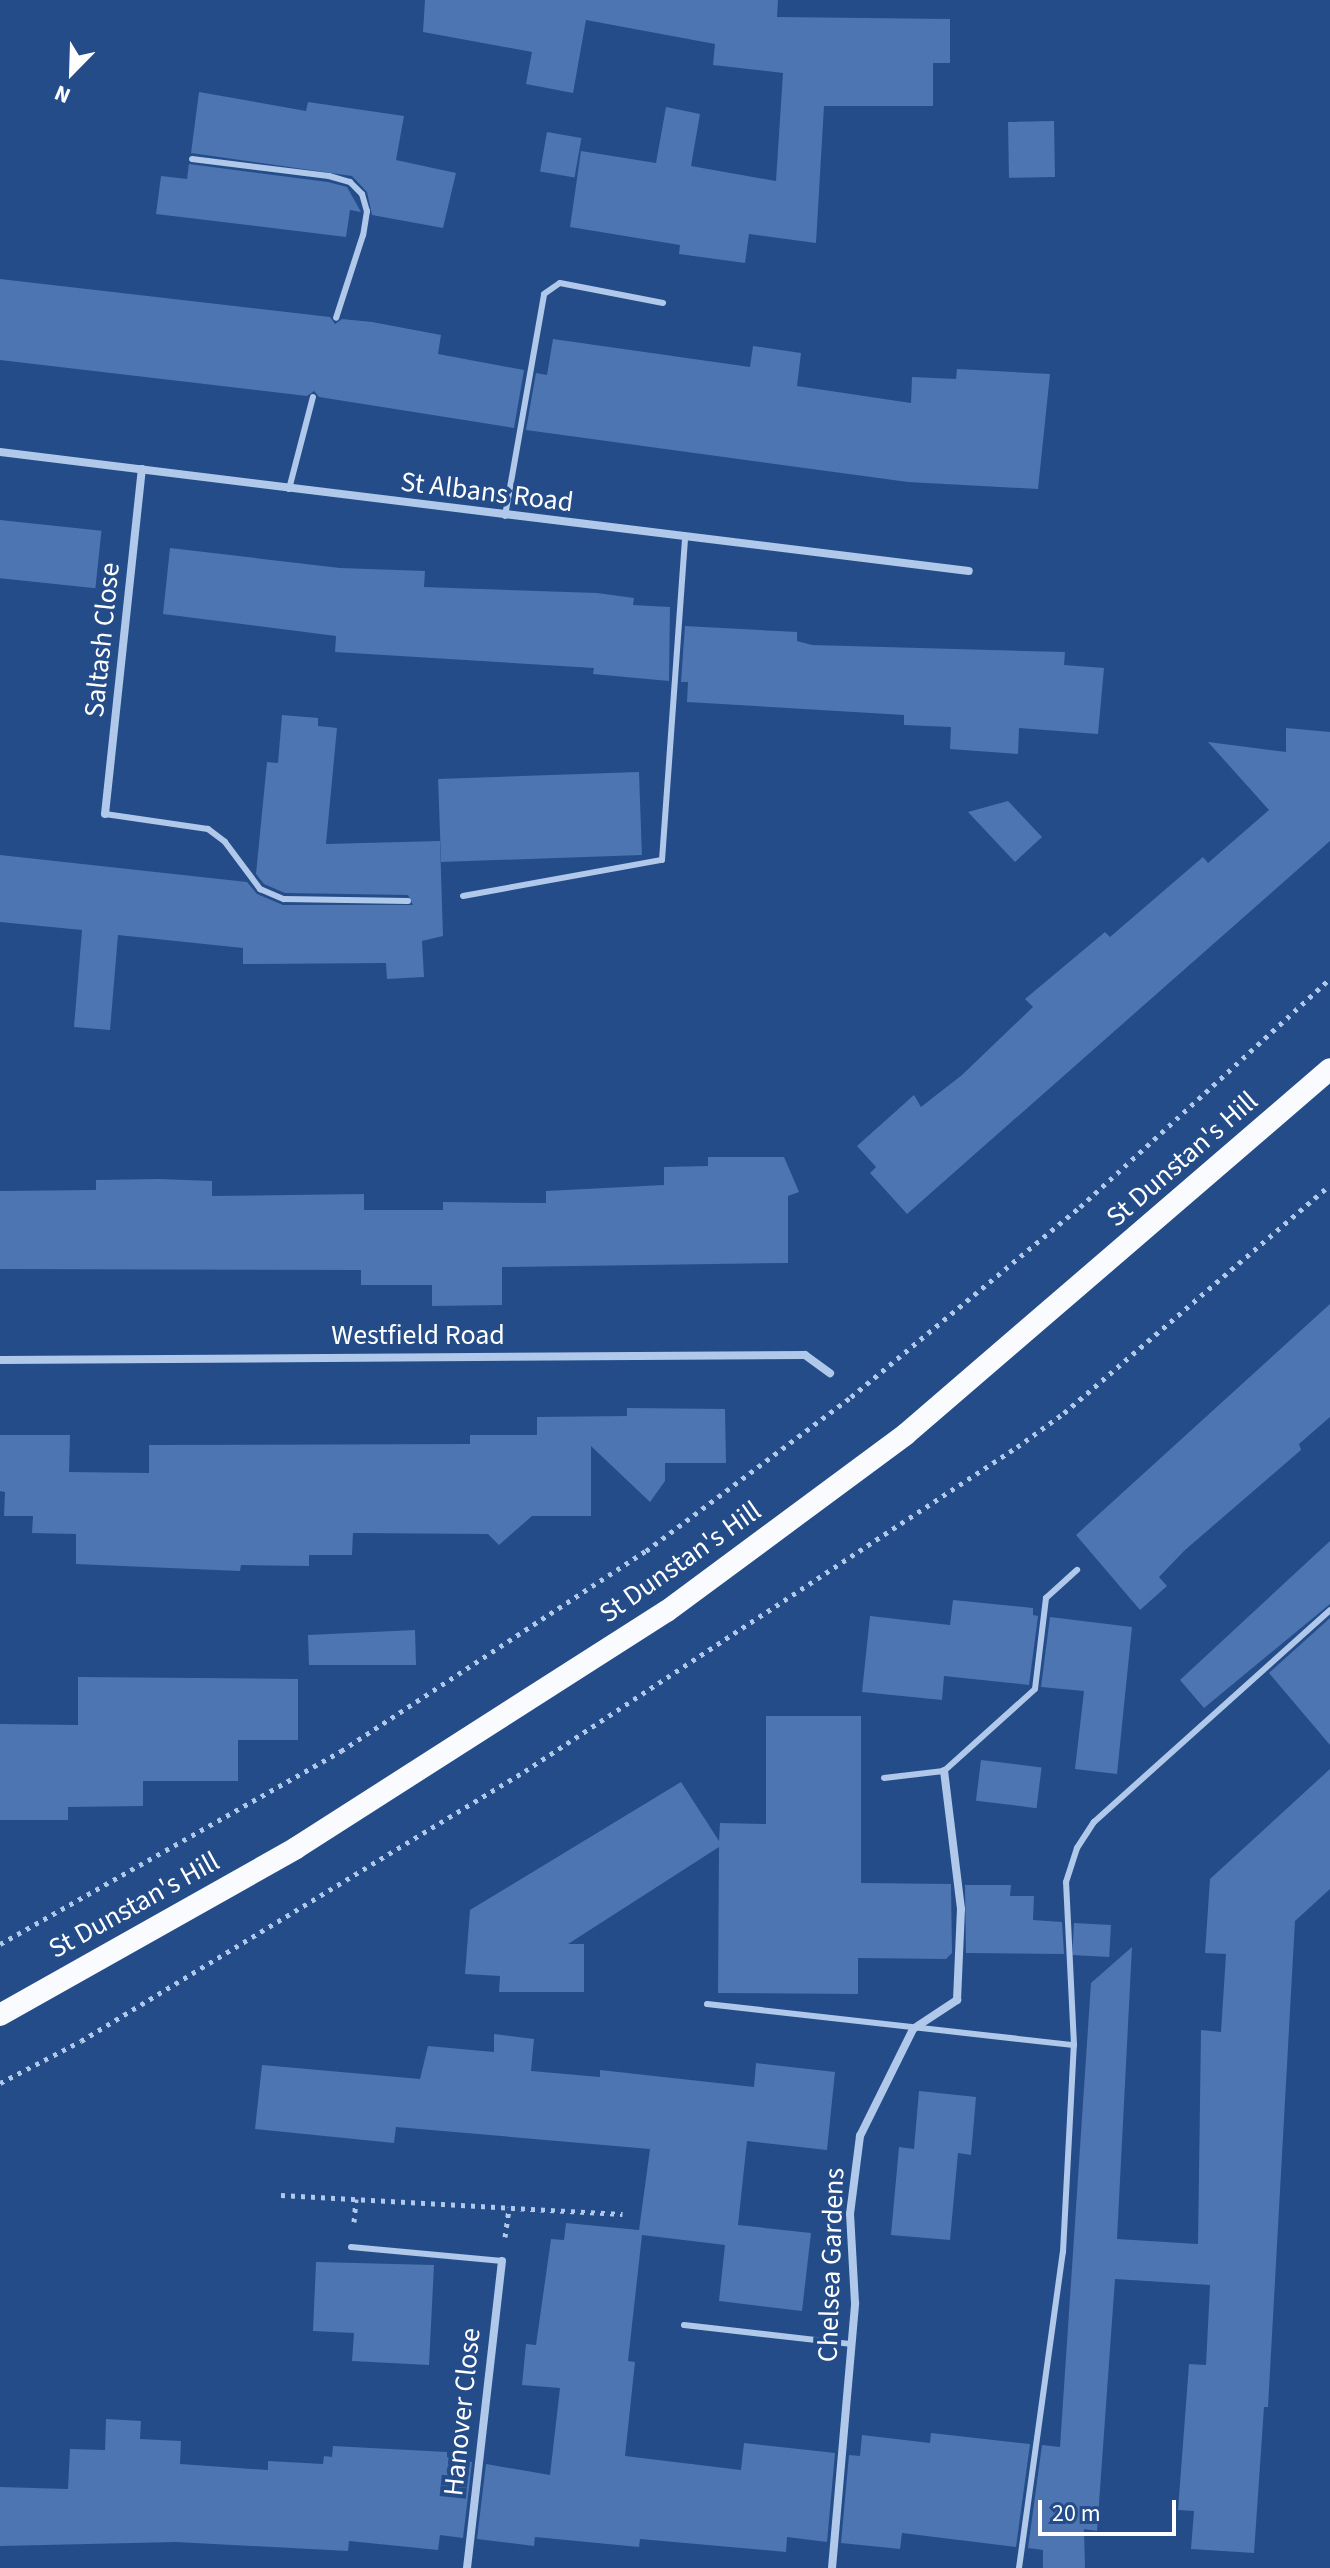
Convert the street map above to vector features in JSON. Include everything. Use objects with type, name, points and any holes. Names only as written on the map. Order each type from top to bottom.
[{"type":"highway","name":"St Dunstan's Hill","points":[[0,2015],[296,1848],[667,1611],[906,1434],[1330,1069]]},
{"type":"street","name":"St Albans Road","points":[[0,452],[685,539],[969,571]]},
{"type":"street","name":"Saltash Close","points":[[105,814],[142,469]]},
{"type":"street","name":"Westfield Road","points":[[0,1360],[805,1355],[830,1373]]},
{"type":"street","points":[[913,2029],[957,2000],[961,1909],[944,1771]]},
{"type":"street","name":"Chelsea Gardens","points":[[832,2568],[852,2344],[855,2263],[850,2214],[860,2136],[913,2029]]},
{"type":"street","name":"Hanover Close","points":[[467,2568],[502,2261]]},
{"type":"lane","points":[[192,159],[329,176],[350,182],[362,194],[367,211],[363,235],[336,318]]},
{"type":"lane","points":[[505,516],[544,294],[560,283],[663,303]]},
{"type":"lane","points":[[289,489],[313,397]]},
{"type":"lane","points":[[463,896],[662,860],[685,539]]},
{"type":"lane","points":[[105,814],[208,829],[225,842],[260,889],[284,899],[408,901]]},
{"type":"lane","points":[[884,1778],[944,1771],[1035,1689],[1046,1598],[1077,1570]]},
{"type":"lane","points":[[1019,2568],[1063,2252],[1074,2045],[1066,1882],[1077,1848],[1094,1822],[1330,1610]]},
{"type":"lane","points":[[707,2004],[1074,2045]]},
{"type":"lane","points":[[351,2247],[502,2261]]},
{"type":"lane","points":[[684,2325],[852,2344]]},
{"type":"path","points":[[0,2083],[81,2041],[525,1771],[1017,1447],[1064,1413],[1330,1185]]},
{"type":"path","points":[[0,1944],[341,1751]]},
{"type":"path","points":[[281,2195],[622,2214]]},
{"type":"building","points":[[425,0],[778,0],[777,17],[950,19],[950,63],[933,63],[933,106],[824,106],[816,243],[749,234],[745,263],[679,254],[680,245],[570,227],[581,151],[656,163],[666,107],[700,114],[691,166],[776,181],[783,73],[713,65],[715,44],[586,20],[573,93],[526,84],[532,52],[423,32]]},
{"type":"building","points":[[199,92],[306,111],[308,102],[404,116],[396,160],[456,173],[443,228],[372,215],[367,192],[352,176],[191,153]]},
{"type":"building","points":[[1054,121],[1055,177],[1009,178],[1008,122]]},
{"type":"building","points":[[547,132],[581,138],[575,177],[540,171]]},
{"type":"building","points":[[189,164],[347,187],[361,212],[350,210],[346,237],[156,214],[161,176],[187,179]]},
{"type":"building","points":[[0,279],[330,317],[335,324],[342,319],[372,322],[441,335],[438,354],[524,370],[514,428],[319,397],[314,391],[307,396],[0,360]]},
{"type":"building","points":[[553,339],[750,367],[753,346],[801,353],[797,386],[911,403],[912,377],[956,379],[957,369],[1050,374],[1038,489],[908,482],[526,430],[536,373],[547,375]]},
{"type":"building","points":[[0,520],[101,531],[95,588],[0,578]]},
{"type":"building","points":[[170,548],[340,568],[425,571],[424,587],[597,593],[634,598],[633,605],[670,607],[669,681],[593,674],[594,668],[335,652],[336,636],[163,614]]},
{"type":"building","points":[[685,626],[797,632],[797,641],[812,645],[1065,652],[1064,665],[1104,668],[1098,734],[1019,728],[1018,754],[950,749],[951,727],[904,725],[904,715],[687,702],[688,682],[681,682]]},
{"type":"building","points":[[282,715],[318,718],[318,726],[337,728],[326,844],[440,841],[443,936],[422,941],[424,977],[387,979],[386,963],[243,964],[243,948],[118,935],[110,1030],[74,1027],[82,930],[0,922],[0,855],[247,882],[257,894],[283,905],[413,905],[408,895],[285,893],[264,884],[256,874],[267,762],[278,763]]},
{"type":"building","points":[[1286,728],[1330,732],[1330,841],[907,1214],[870,1173],[876,1167],[857,1146],[914,1095],[921,1107],[962,1075],[1033,1007],[1025,999],[1105,932],[1110,937],[1203,857],[1208,863],[1269,810],[1208,742],[1286,752]]},
{"type":"building","points":[[639,772],[642,855],[441,862],[438,779]]},
{"type":"building","points":[[1008,801],[1042,837],[1015,862],[968,812]]},
{"type":"building","points":[[708,1157],[784,1157],[799,1192],[788,1196],[788,1263],[502,1267],[502,1305],[432,1306],[432,1285],[361,1285],[361,1270],[0,1269],[0,1191],[96,1190],[96,1180],[212,1181],[212,1196],[364,1194],[364,1210],[443,1210],[443,1202],[546,1203],[546,1191],[664,1185],[664,1167],[708,1166]]},
{"type":"building","points":[[1330,1304],[1330,1417],[1299,1444],[1301,1450],[1185,1550],[1159,1577],[1167,1586],[1140,1610],[1076,1535]]},
{"type":"building","points":[[627,1408],[725,1409],[726,1463],[665,1463],[665,1481],[650,1502],[591,1446],[591,1516],[532,1516],[499,1545],[488,1534],[353,1533],[352,1555],[309,1555],[309,1566],[241,1565],[240,1571],[76,1564],[76,1534],[32,1533],[33,1516],[4,1516],[5,1492],[0,1491],[0,1435],[70,1435],[69,1472],[149,1473],[149,1445],[470,1444],[470,1435],[537,1435],[537,1417],[627,1416]]},
{"type":"building","points":[[1330,1541],[1330,1604],[1204,1708],[1180,1680]]},
{"type":"building","points":[[953,1600],[1033,1608],[1033,1615],[1038,1616],[1029,1685],[944,1676],[942,1700],[862,1692],[870,1616],[950,1625]]},
{"type":"building","points":[[1050,1617],[1132,1627],[1117,1774],[1075,1769],[1084,1691],[1041,1687]]},
{"type":"building","points":[[1330,1618],[1330,1745],[1269,1673]]},
{"type":"building","points":[[415,1630],[416,1665],[309,1665],[308,1635]]},
{"type":"building","points":[[78,1677],[298,1679],[298,1740],[238,1740],[238,1781],[143,1781],[143,1806],[68,1807],[68,1820],[0,1820],[0,1724],[78,1725]]},
{"type":"building","points":[[766,1716],[861,1716],[861,1883],[951,1884],[952,1953],[946,1959],[858,1958],[858,1994],[718,1993],[719,1847],[568,1944],[584,1944],[584,1992],[499,1992],[500,1976],[465,1974],[470,1910],[681,1782],[719,1841],[720,1823],[766,1824]]},
{"type":"building","points":[[981,1760],[1042,1767],[1037,1808],[976,1801]]},
{"type":"building","points":[[1330,1769],[1330,1889],[1295,1921],[1268,2407],[1264,2407],[1254,2553],[1191,2549],[1194,2511],[1178,2510],[1189,2364],[1206,2365],[1210,2285],[1115,2279],[1097,2531],[1084,2529],[1085,2568],[1043,2568],[1043,2550],[1028,2548],[1042,2445],[1060,2447],[1091,1983],[1132,1947],[1117,2239],[1198,2244],[1201,2030],[1221,2032],[1226,1954],[1205,1953],[1210,1879]]},
{"type":"building","points":[[965,1885],[1011,1885],[1010,1896],[1034,1896],[1033,1920],[1062,1922],[1064,1954],[966,1953]]},
{"type":"building","points":[[1074,1923],[1111,1925],[1109,1957],[1072,1955]]},
{"type":"building","points":[[494,2034],[534,2039],[531,2071],[600,2077],[600,2070],[754,2087],[756,2063],[835,2072],[827,2150],[747,2141],[738,2225],[811,2233],[802,2311],[719,2301],[725,2245],[642,2235],[628,2361],[635,2362],[625,2456],[741,2470],[744,2443],[835,2453],[827,2542],[787,2537],[786,2552],[640,2539],[639,2547],[535,2537],[534,2546],[477,2539],[486,2464],[550,2475],[560,2388],[522,2385],[526,2344],[536,2345],[551,2239],[564,2240],[566,2223],[639,2230],[650,2149],[396,2127],[394,2143],[255,2129],[262,2065],[420,2079],[428,2046],[494,2052]]},
{"type":"building","points":[[919,2091],[976,2097],[971,2155],[958,2153],[950,2240],[891,2235],[899,2147],[914,2149]]},
{"type":"building","points":[[316,2262],[434,2265],[429,2365],[352,2361],[354,2333],[313,2331]]},
{"type":"building","points":[[106,2419],[141,2421],[140,2439],[181,2441],[180,2464],[268,2470],[268,2461],[323,2464],[324,2456],[332,2457],[333,2446],[447,2452],[447,2457],[472,2462],[463,2538],[440,2535],[438,2550],[349,2541],[348,2551],[176,2542],[0,2546],[0,2487],[68,2489],[70,2449],[105,2450]]},
{"type":"building","points":[[931,2433],[1030,2444],[1016,2547],[902,2533],[900,2549],[841,2543],[849,2455],[860,2456],[862,2435],[930,2443]]}]
